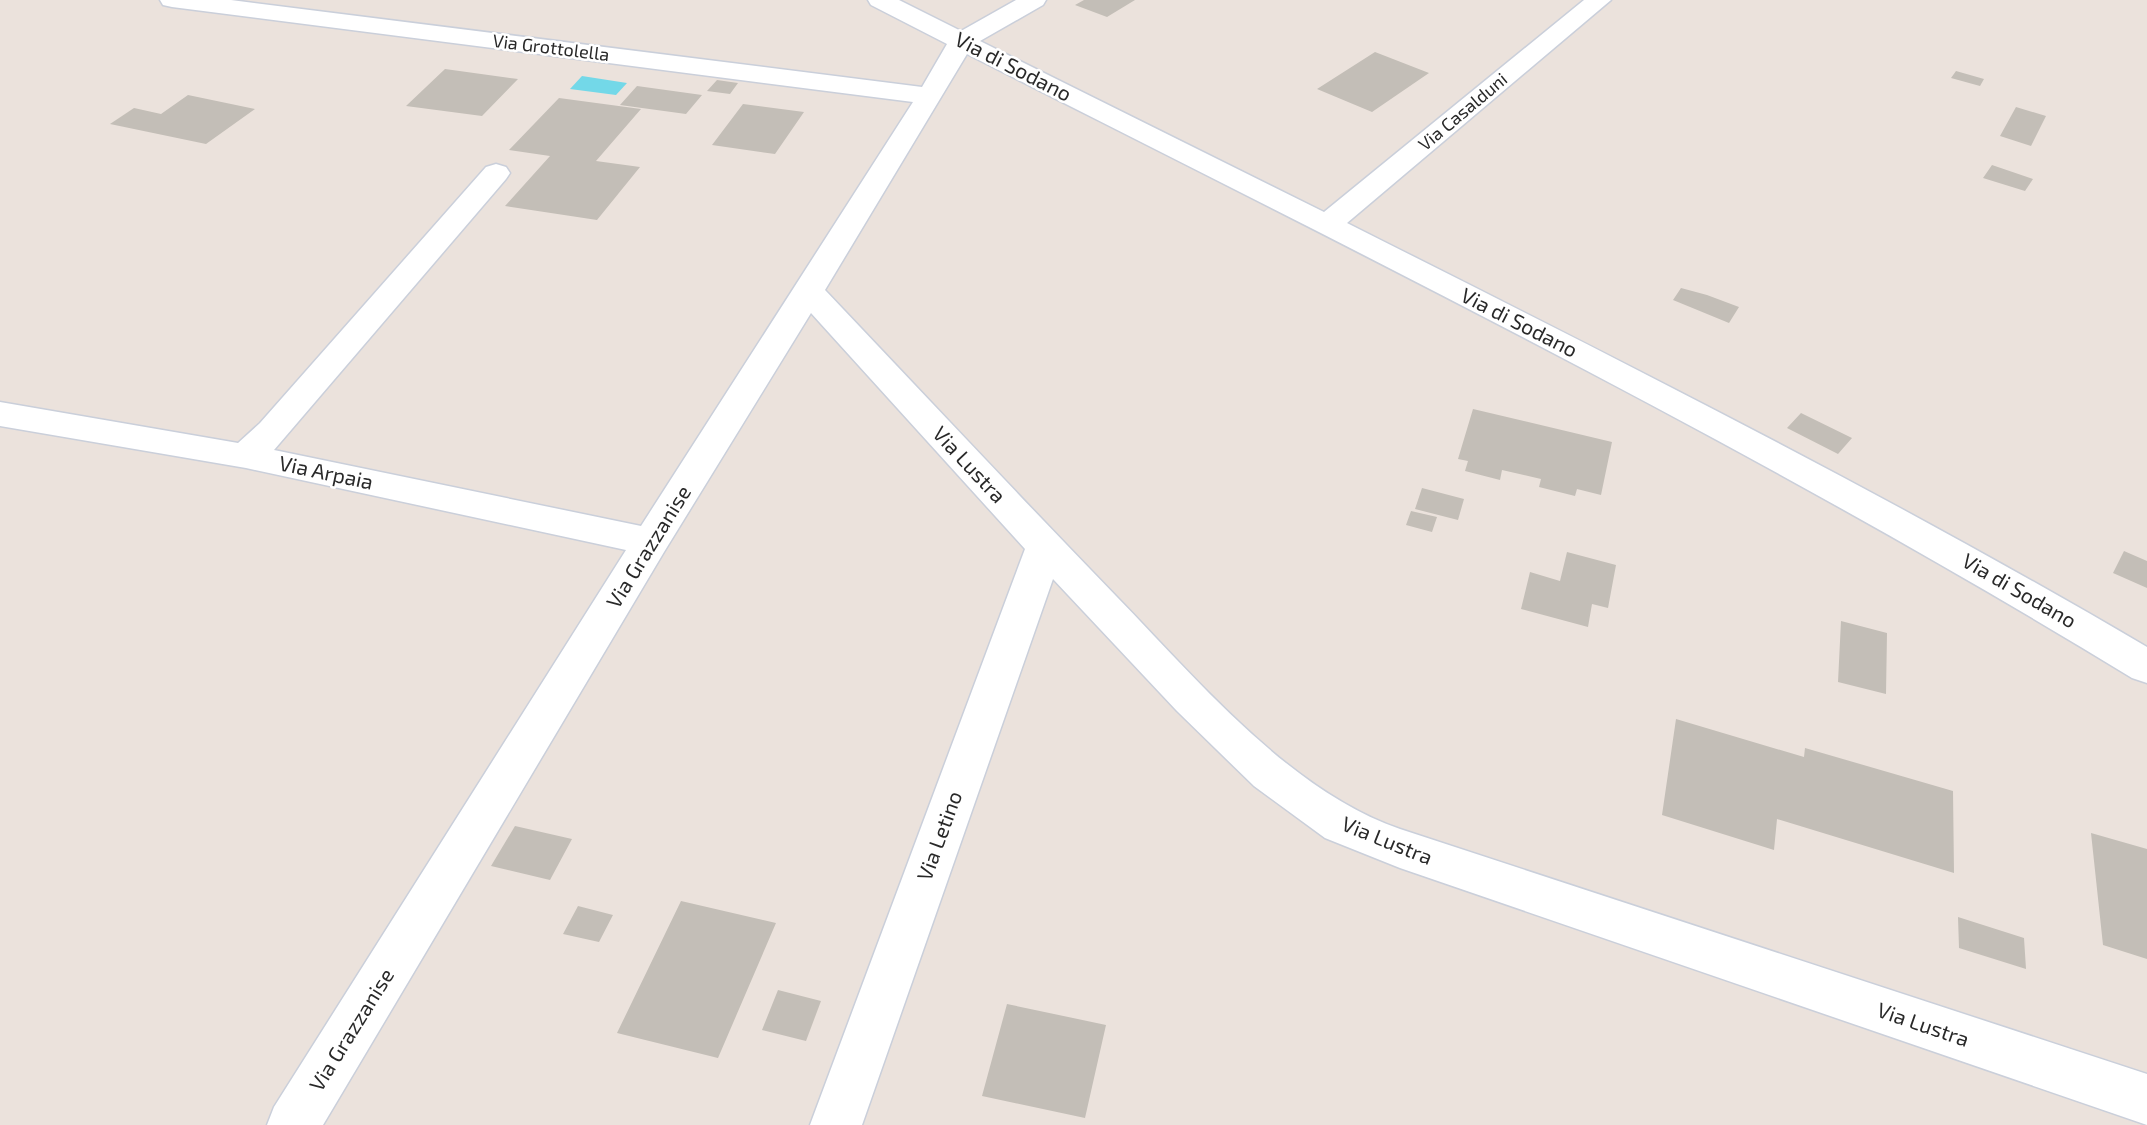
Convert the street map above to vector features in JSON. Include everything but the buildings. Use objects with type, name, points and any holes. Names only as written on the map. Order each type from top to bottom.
[{"type":"street","name":"Via Grottolella","points":[[172,0],[930,96]]},
{"type":"street","name":"Via di Sodano","points":[[880,0],[1328,224],[1827,482],[2000,579],[2147,667]]},
{"type":"street","points":[[961,41],[1034,0]]},
{"type":"street","name":"Via Casalduni","points":[[1328,224],[1599,0]]},
{"type":"street","name":"Via Grazzanise","points":[[293,1125],[651,542],[930,96],[961,41]]},
{"type":"street","points":[[246,456],[272,431],[496,173]]},
{"type":"street","name":"Via Lustra","points":[[809,292],[1045,547],[1200,709],[1255,761],[1294,793],[1350,828],[1445,864],[2147,1100]]},
{"type":"street","name":"Via Arpaia","points":[[0,414],[246,456],[651,542]]},
{"type":"street","name":"Via Letino","points":[[836,1125],[1045,547]]},
{"type":"water","points":[[582,76],[627,83],[616,95],[570,89]]}]
